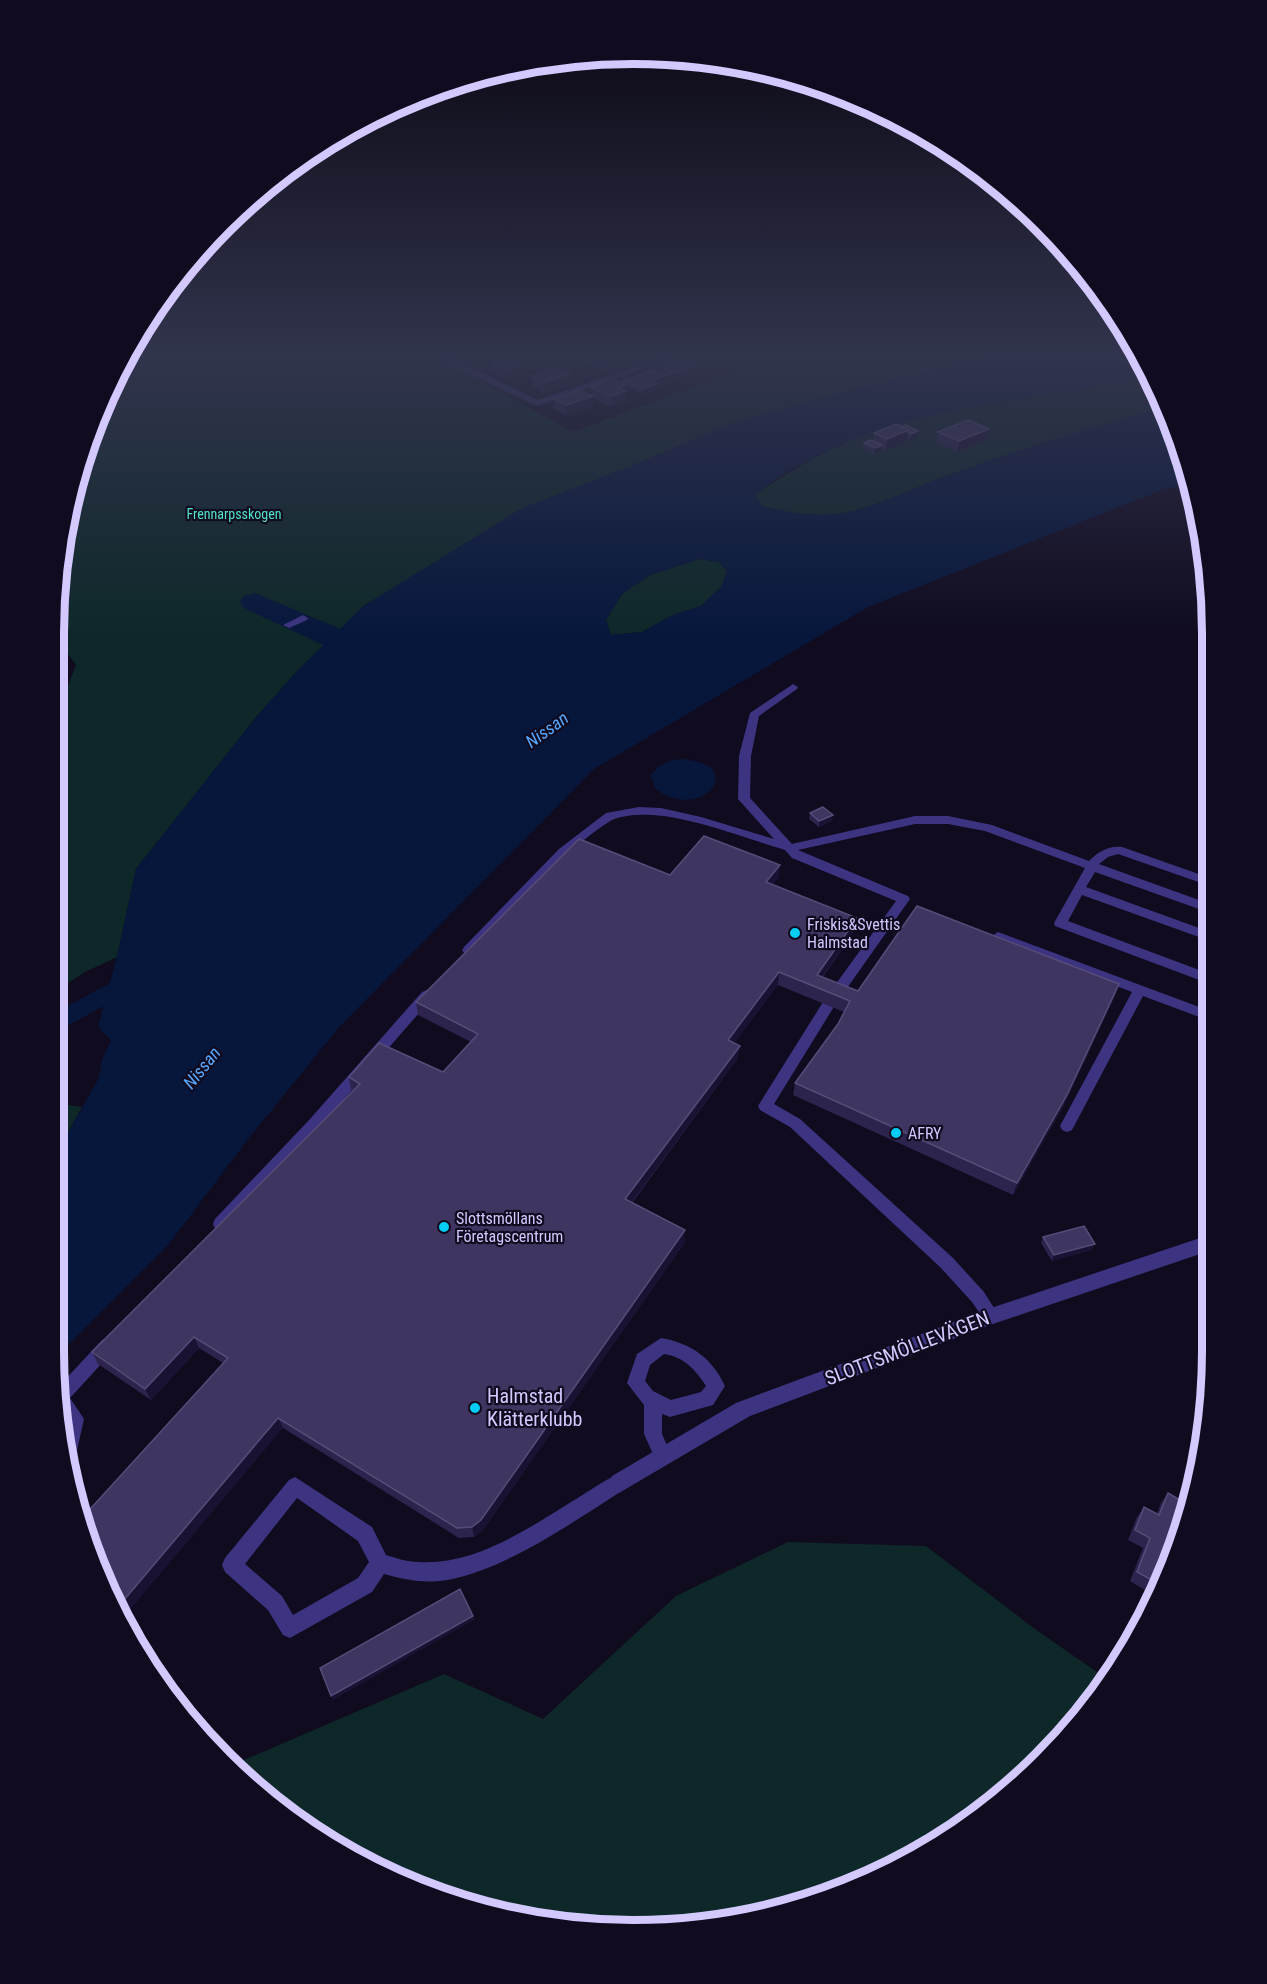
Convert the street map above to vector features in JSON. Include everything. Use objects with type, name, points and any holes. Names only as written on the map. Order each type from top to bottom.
[{"type":"street","points":[[289,625],[303,618]]},
{"type":"street","name":"SLOTTSMÖLLEVÄGEN","points":[[619,1483],[743,1408],[991,1316],[1202,1245]]},
{"type":"lane","points":[[793,687],[754,715],[745,756],[744,799],[796,855],[904,899],[832,1000],[765,1106],[795,1123],[947,1263],[978,1297],[991,1316]]},
{"type":"lane","points":[[458,961],[562,852],[610,816],[639,811],[661,812],[697,820],[791,848],[915,820],[948,820],[988,828],[1202,906]]},
{"type":"lane","points":[[1202,879],[1118,850],[1104,854],[1095,861],[1060,923],[1202,976]]},
{"type":"lane","points":[[1079,889],[1202,934]]},
{"type":"lane","points":[[998,936],[1202,1013]]},
{"type":"lane","points":[[210,1235],[315,1123],[435,986]]},
{"type":"lane","points":[[1067,1126],[1140,989]]},
{"type":"lane","points":[[66,1391],[115,1338]]},
{"type":"lane","points":[[653,1400],[670,1410],[693,1405],[707,1400],[716,1386],[704,1366],[682,1348],[661,1346],[643,1360],[636,1383],[653,1400],[653,1434],[663,1457]]},
{"type":"lane","points":[[68,1409],[75,1419],[71,1440]]},
{"type":"lane","points":[[381,1563],[365,1585],[290,1628],[275,1603],[232,1565],[295,1486],[365,1534],[381,1563],[418,1572],[445,1569],[486,1559],[519,1543],[619,1483]]},
{"type":"green space","name":"Frennarpsskogen","points":[[96,450],[670,450],[641,462],[365,605],[300,668],[257,716],[136,869],[117,957],[85,972],[64,986],[64,696],[76,665],[64,648],[69,559],[75,522]]},
{"type":"green space","points":[[831,450],[1024,450],[851,511],[821,515],[762,506],[754,495],[811,459]]},
{"type":"green space","points":[[700,559],[719,562],[727,571],[722,586],[701,606],[673,615],[642,632],[611,635],[606,620],[622,594],[650,575]]},
{"type":"green space","points":[[64,1104],[82,1107],[64,1140]]},
{"type":"green space","points":[[788,1542],[926,1546],[1035,1629],[1101,1675],[1061,1726],[1036,1753],[980,1802],[950,1824],[885,1861],[851,1876],[781,1900],[708,1915],[634,1920],[559,1915],[522,1909],[451,1889],[382,1861],[317,1824],[287,1802],[240,1762],[444,1674],[543,1719],[676,1596]]},
{"type":"water","name":"Nissan","points":[[670,450],[831,450],[789,471],[755,495],[762,506],[814,515],[836,514],[866,507],[1023,450],[1171,450],[1183,485],[1164,489],[868,607],[594,769],[341,1025],[248,1139],[169,1244],[64,1349],[64,1140],[99,1078],[102,1059],[111,1040],[98,1027],[117,957],[136,869],[257,716],[300,668],[365,605],[522,508]],"holes":[[[700,559],[719,562],[727,571],[722,586],[701,606],[673,615],[642,632],[611,635],[606,620],[622,594],[650,575]]]},
{"type":"water","points":[[680,759],[701,763],[713,770],[716,780],[711,789],[702,796],[688,800],[672,798],[655,788],[651,775],[654,771],[664,764]]},
{"type":"building","points":[[823,807],[833,815],[819,821],[810,813]]},
{"type":"building","name":"Slottsmöllans Företagscentrum","points":[[704,836],[780,865],[766,882],[857,918],[817,975],[858,991],[917,906],[1119,984],[1067,1095],[1017,1183],[795,1083],[838,1024],[850,1001],[779,972],[728,1040],[740,1046],[625,1199],[685,1230],[481,1520],[472,1527],[457,1528],[278,1418],[123,1602],[108,1568],[88,1511],[228,1358],[194,1337],[145,1389],[92,1352],[360,1084],[349,1077],[379,1043],[443,1072],[478,1034],[416,1002],[579,839],[670,875]]},
{"type":"building","points":[[1084,1226],[1095,1244],[1054,1255],[1043,1237]]},
{"type":"building","points":[[1168,1493],[1182,1501],[1153,1581],[1137,1572],[1150,1538],[1135,1530],[1144,1507],[1159,1515]]},
{"type":"building","points":[[460,1589],[473,1616],[331,1696],[320,1668]]},
{"type":"waterway","points":[[255,602],[332,637]]},
{"type":"waterway","points":[[64,1018],[107,994]]},
{"type":"place","name":"Friskis&Svettis Halmstad","points":[[795,933]]},
{"type":"place","name":"AFRY","points":[[896,1133]]},
{"type":"place","name":"Slottsmöllans Företagscentrum","points":[[444,1227]]},
{"type":"place","name":"Halmstad Klätterklubb","points":[[475,1408]]}]
